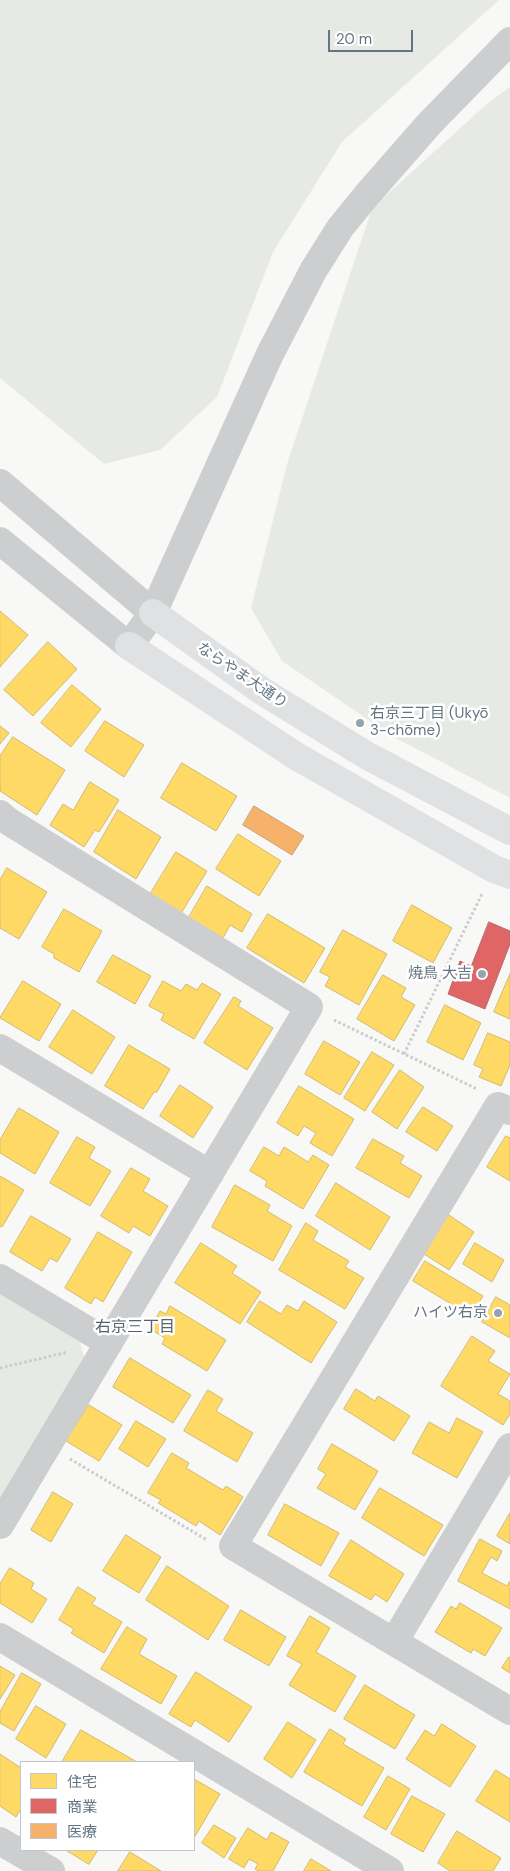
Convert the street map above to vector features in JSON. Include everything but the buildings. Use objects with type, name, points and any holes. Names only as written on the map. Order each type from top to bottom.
[{"type":"main road","name":"ならやま大通り","points":[[153,613],[262,691],[366,755],[510,831]]},
{"type":"main road","points":[[128,646],[296,756],[494,869],[510,875]]},
{"type":"street","points":[[0,541],[128,646],[153,613],[270,354],[313,271],[340,228],[429,124],[510,42]]},
{"type":"street","name":"ならやま大通り","points":[[0,483],[153,613]]},
{"type":"street","points":[[0,814],[8,821],[309,1007],[0,1525]]},
{"type":"street","points":[[0,1048],[210,1174]]},
{"type":"street","points":[[504,1108],[233,1546],[510,1711]]},
{"type":"street","points":[[0,1278],[109,1343]]},
{"type":"street","points":[[394,1642],[510,1447]]},
{"type":"street","points":[[0,1637],[390,1871]]},
{"type":"street","points":[[0,1840],[50,1871]]},
{"type":"path","points":[[404,1054],[484,888]]},
{"type":"path","points":[[309,1007],[487,1094],[504,1108]]},
{"type":"path","points":[[0,1368],[109,1343]]},
{"type":"path","points":[[48,1445],[216,1545],[233,1546]]},
{"type":"shaded area","points":[[0,0],[499,0],[342,142],[273,252],[217,397],[160,450],[104,464],[0,378]]},
{"type":"shaded area","points":[[510,87],[510,798],[392,736],[282,661],[251,608],[287,464],[372,208],[488,103]]},
{"type":"shaded area","points":[[0,1294],[80,1342],[85,1360],[0,1503]]},
{"type":"place","name":"右京三丁目 (Ukyō 3-chōme)","points":[[360,723]]},
{"type":"place","name":"焼鳥 大吉","points":[[482,974]]},
{"type":"place","name":"ハイツ右京","points":[[498,1313]]},
{"type":"district","name":"右京三丁目","points":[[135,1328]]}]
